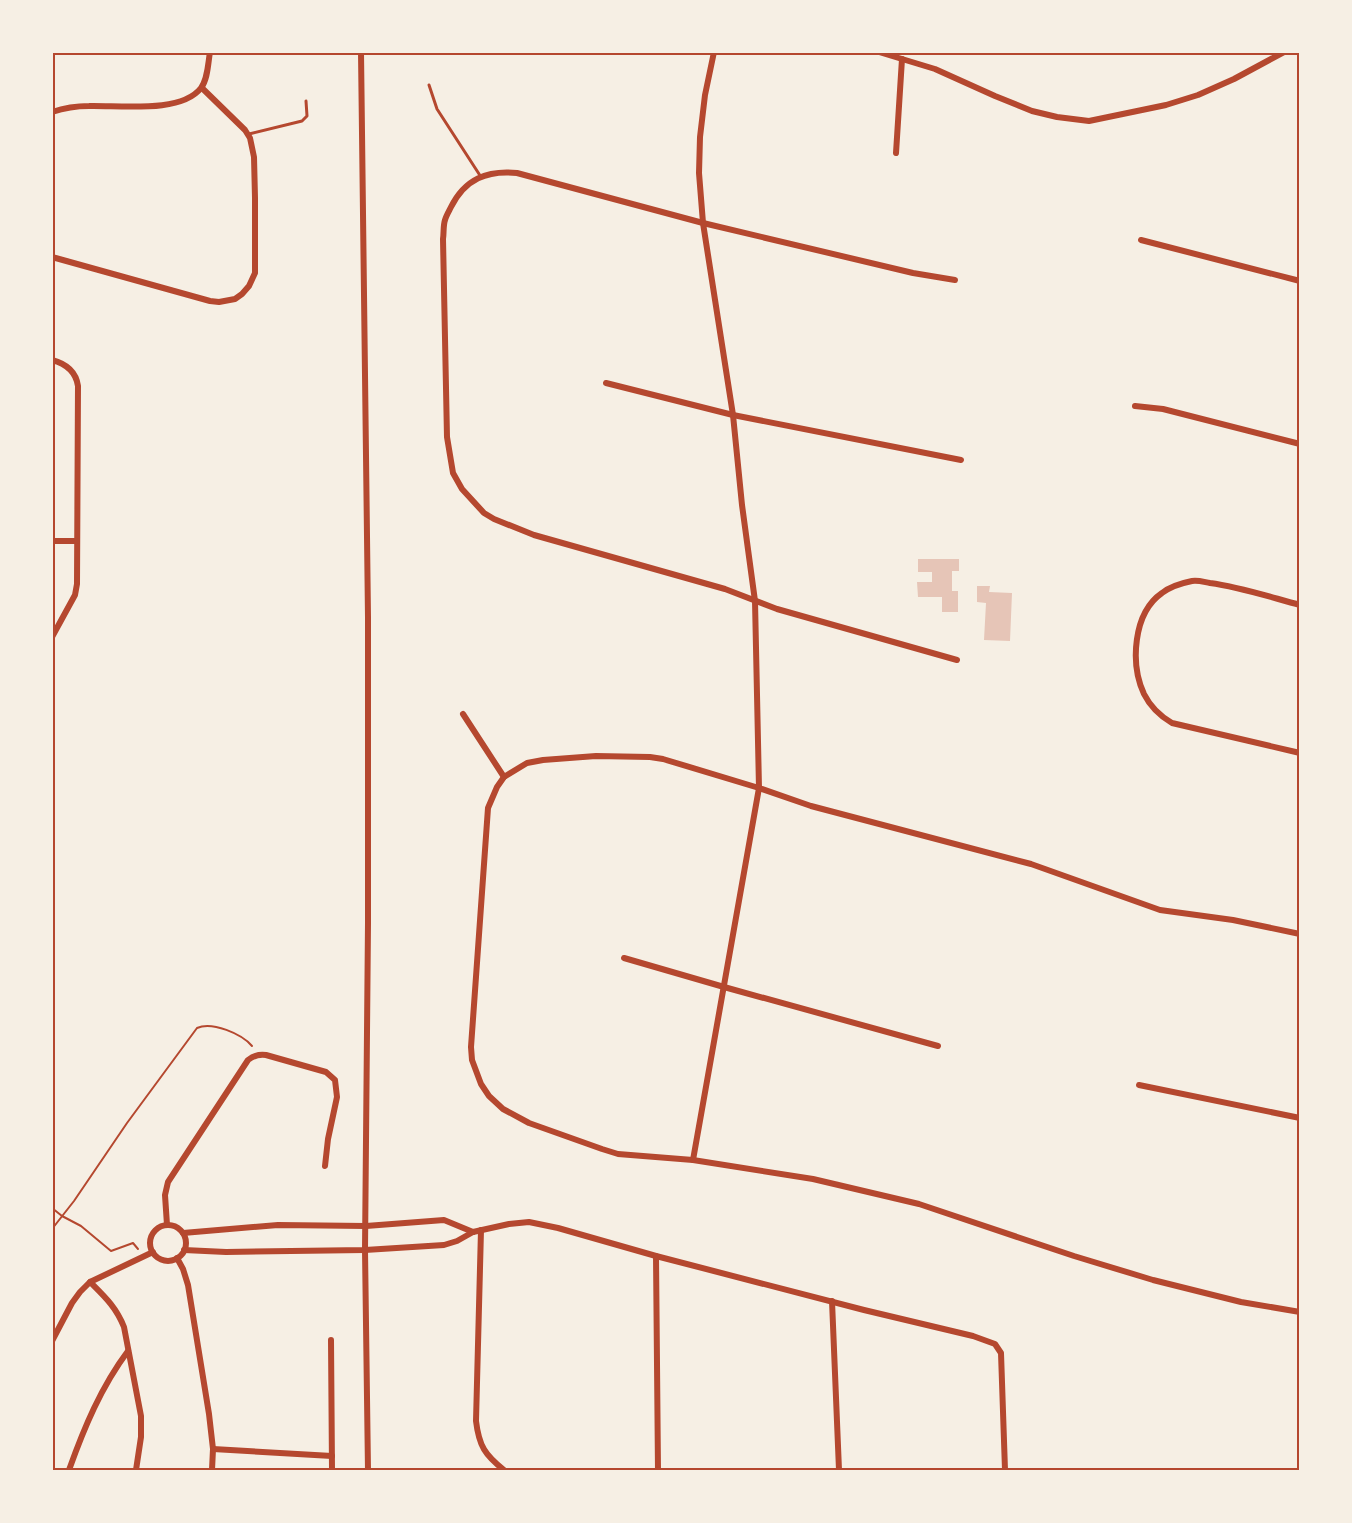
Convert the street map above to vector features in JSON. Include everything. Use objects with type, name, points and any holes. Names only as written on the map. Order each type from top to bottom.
[{"type":"street","points":[[52,112],[87,106],[159,106],[192,96],[202,88],[210,52]]},
{"type":"street","points":[[361,52],[368,617],[365,1250],[368,1470]]},
{"type":"street","points":[[693,1160],[759,788],[755,601],[733,415],[704,223],[699,172],[705,95],[714,52]]},
{"type":"street","points":[[879,52],[936,69],[1032,111],[1066,119],[1089,121],[1166,105],[1198,95],[1284,52]]},
{"type":"street","points":[[896,153],[902,59]]},
{"type":"street","points":[[52,257],[210,301],[235,299],[242,294],[255,273],[253,147],[249,134],[202,88]]},
{"type":"street","points":[[955,280],[913,273],[704,223],[517,173],[491,173],[468,184],[457,196],[445,220],[443,239],[447,437],[453,473],[462,489],[484,513],[534,535],[725,589],[777,609],[957,660]]},
{"type":"street","points":[[1141,240],[1299,281]]},
{"type":"street","points":[[52,360],[69,368],[77,377],[78,386],[76,590],[75,596],[52,637]]},
{"type":"street","points":[[606,383],[733,415],[962,460]]},
{"type":"street","points":[[1135,406],[1163,409],[1299,444]]},
{"type":"street","points":[[52,541],[76,541]]},
{"type":"street","points":[[1299,605],[1222,585],[1195,581],[1179,585],[1161,593],[1145,614],[1138,634],[1136,658],[1137,671],[1144,694],[1150,704],[1172,723],[1299,753]]},
{"type":"street","points":[[463,714],[504,777]]},
{"type":"street","points":[[1299,934],[1233,920],[1161,910],[1031,864],[811,806],[663,759],[639,756],[543,759],[526,763],[504,777],[488,808],[471,1047],[472,1060],[481,1084],[489,1096],[503,1109],[529,1123],[602,1149],[618,1154],[693,1160],[813,1179],[919,1204],[1153,1280],[1242,1302],[1299,1312]]},
{"type":"street","points":[[624,958],[938,1046]]},
{"type":"street","points":[[167,1225],[165,1195],[168,1182],[248,1060],[260,1054],[326,1072],[335,1080],[338,1090],[325,1166]]},
{"type":"street","points":[[1139,1085],[1299,1118]]},
{"type":"street","points":[[183,1233],[278,1226],[366,1226],[444,1220],[473,1232]]},
{"type":"street","points":[[184,1250],[226,1252],[365,1250],[444,1245],[457,1242],[473,1232],[529,1222],[974,1336],[995,1344],[1001,1353],[1005,1470]]},
{"type":"street","points":[[167,1225],[178,1229],[183,1233],[185,1239],[184,1250],[172,1260],[161,1259],[153,1252],[151,1246],[152,1235],[156,1230],[167,1225]]},
{"type":"street","points":[[481,1230],[476,1421],[481,1445],[504,1470]]},
{"type":"street","points":[[52,1341],[72,1303],[90,1282],[153,1252]]},
{"type":"street","points":[[656,1256],[658,1470]]},
{"type":"street","points":[[177,1258],[188,1285],[209,1413],[213,1449],[212,1470]]},
{"type":"street","points":[[90,1282],[116,1309],[124,1328],[141,1425],[136,1470]]},
{"type":"street","points":[[832,1301],[840,1470]]},
{"type":"street","points":[[331,1340],[332,1470]]},
{"type":"street","points":[[69,1470],[81,1435],[110,1378],[129,1351]]},
{"type":"street","points":[[213,1449],[332,1456]]},
{"type":"lane","points":[[429,85],[436,109],[481,177]]},
{"type":"lane","points":[[249,134],[302,121],[307,116],[306,101]]},
{"type":"path","points":[[52,1229],[197,1028],[204,1025],[230,1032],[247,1040],[260,1054]]},
{"type":"path","points":[[52,1208],[81,1226],[111,1251],[133,1243],[143,1256]]},
{"type":"building","points":[[918,559],[959,559],[959,571],[952,571],[952,591],[958,591],[958,612],[942,612],[942,597],[918,597],[917,582],[932,582],[932,572],[918,572]]},
{"type":"building","points":[[977,586],[990,586],[989,592],[1012,593],[1010,641],[984,640],[986,603],[977,602]]}]
